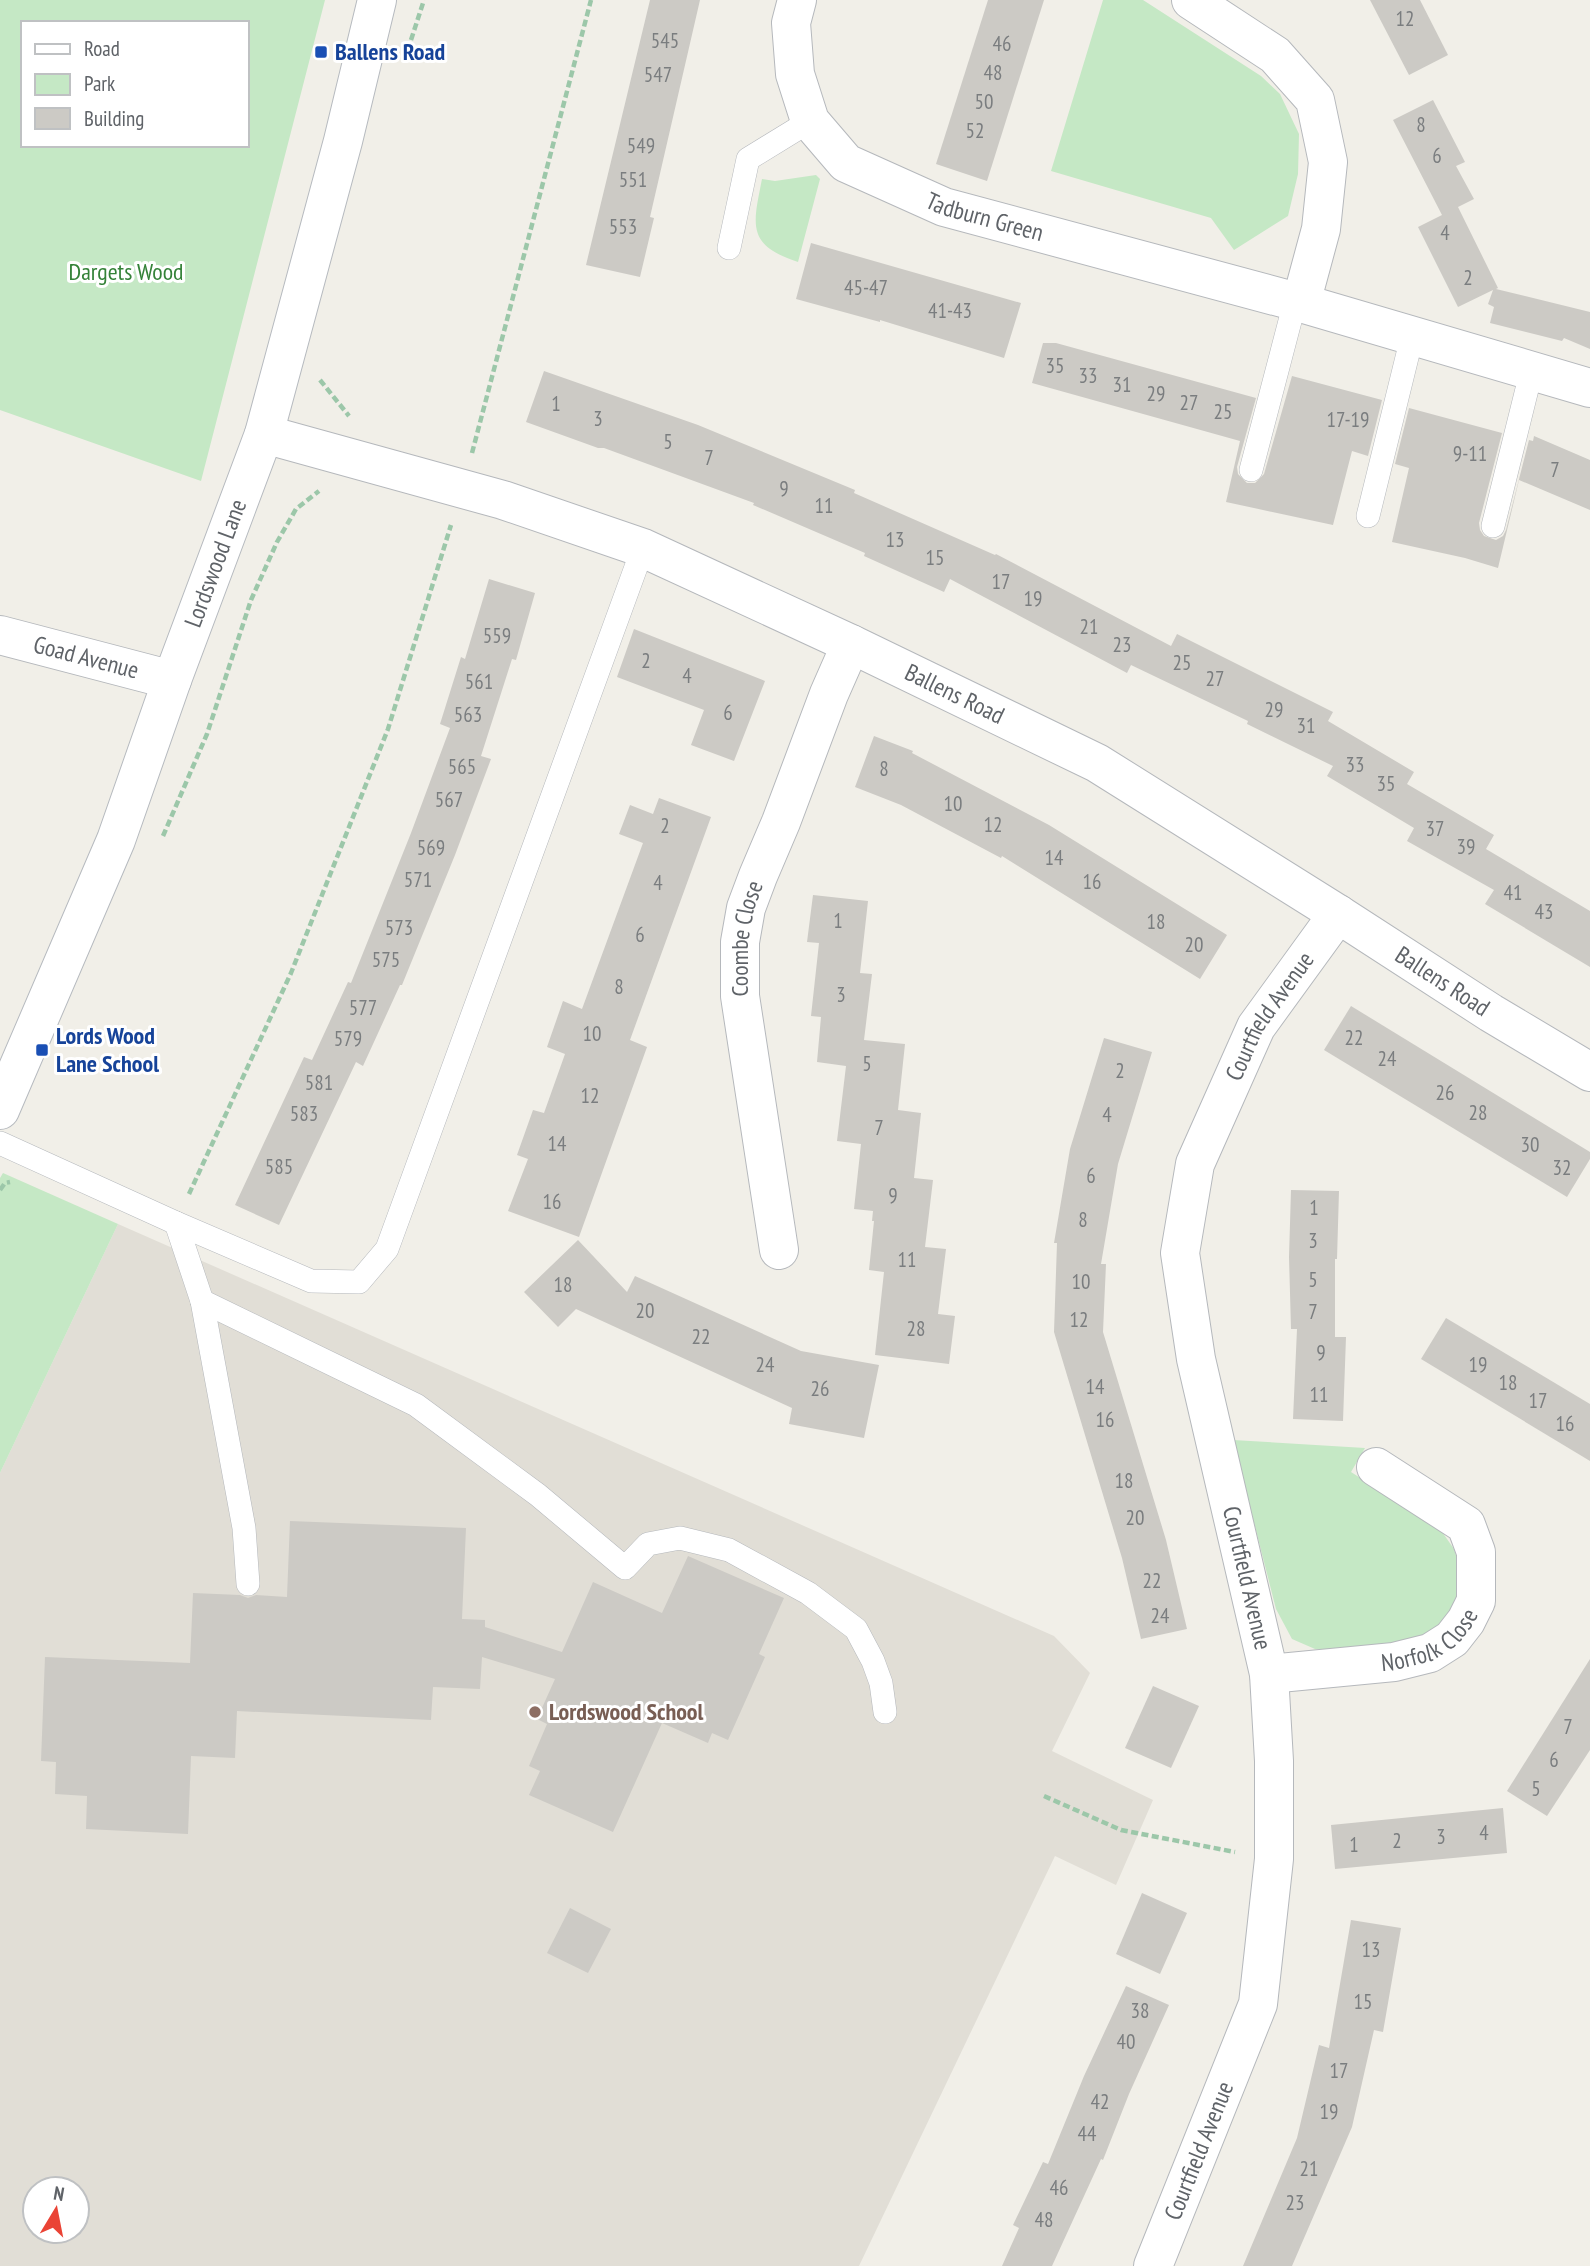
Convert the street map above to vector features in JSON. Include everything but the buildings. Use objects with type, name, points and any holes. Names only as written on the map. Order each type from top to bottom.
[{"type":"street","name":"Lordswood Lane","points":[[0,1110],[116,840],[172,680],[264,434],[343,141],[377,0]]},
{"type":"street","name":"Tadburn Green","points":[[797,0],[791,23],[795,74],[810,121],[846,163],[944,207],[1298,303],[1590,388]]},
{"type":"street","points":[[1191,0],[1275,55],[1315,100],[1328,162],[1321,229],[1298,303]]},
{"type":"street","name":"Ballens Road","points":[[264,434],[503,500],[643,548],[850,644],[1097,764],[1491,1013],[1590,1072]]},
{"type":"street","name":"Goad Avenue","points":[[0,635],[172,680]]},
{"type":"street","name":"Coombe Close","points":[[779,1250],[740,996],[740,942],[751,895],[850,644]]},
{"type":"street","name":"Courtfield Avenue","points":[[1153,2266],[1258,2004],[1274,1859],[1274,1761],[1269,1674],[1196,1359],[1180,1253],[1195,1164],[1256,1027],[1338,914]]},
{"type":"street","name":"Norfolk Close","points":[[1269,1674],[1394,1662],[1430,1653],[1452,1639],[1476,1601],[1476,1552],[1466,1525],[1376,1466]]},
{"type":"lane","points":[[729,248],[748,159],[810,121]]},
{"type":"lane","points":[[1251,470],[1298,303]]},
{"type":"lane","points":[[1368,516],[1412,337]]},
{"type":"lane","points":[[1493,526],[1532,369]]},
{"type":"lane","points":[[0,1143],[311,1281],[359,1282],[387,1249],[643,548]]},
{"type":"lane","points":[[176,1223],[202,1301],[244,1528],[248,1584]]},
{"type":"lane","points":[[202,1301],[416,1405],[538,1495],[625,1568],[648,1544],[680,1538],[729,1550],[808,1593],[856,1629],[877,1672],[885,1712]]},
{"type":"path","points":[[176,1223],[290,973],[388,729],[462,489],[591,0]]},
{"type":"path","points":[[1044,1796],[1121,1830],[1274,1859]]},
{"type":"shaded area","name":"Lordswood School","points":[[118,1224],[1054,1636],[1090,1673],[1052,1751],[1153,1800],[1116,1885],[1055,1856],[859,2266],[0,2266],[0,1473]]},
{"type":"green space","name":"Dargets Wood","points":[[0,0],[325,0],[201,481],[0,410]]},
{"type":"green space","points":[[1103,0],[1143,0],[1261,76],[1280,94],[1299,134],[1298,174],[1288,216],[1234,250],[1211,218],[1051,171]]},
{"type":"green space","points":[[816,175],[820,179],[798,262],[769,248],[757,231],[757,209],[762,179],[775,181]]},
{"type":"green space","points":[[3,1173],[118,1224],[0,1473],[0,1178]]},
{"type":"green space","points":[[1233,1440],[1365,1448],[1351,1472],[1440,1529],[1454,1549],[1461,1572],[1458,1598],[1445,1626],[1407,1645],[1347,1651],[1315,1649],[1292,1639],[1276,1609]]},
{"type":"place","name":"Ballens Road","points":[[321,52]]},
{"type":"place","name":"Lords Wood Lane School","points":[[42,1050]]},
{"type":"place","name":"Lordswood School","points":[[535,1712]]}]
